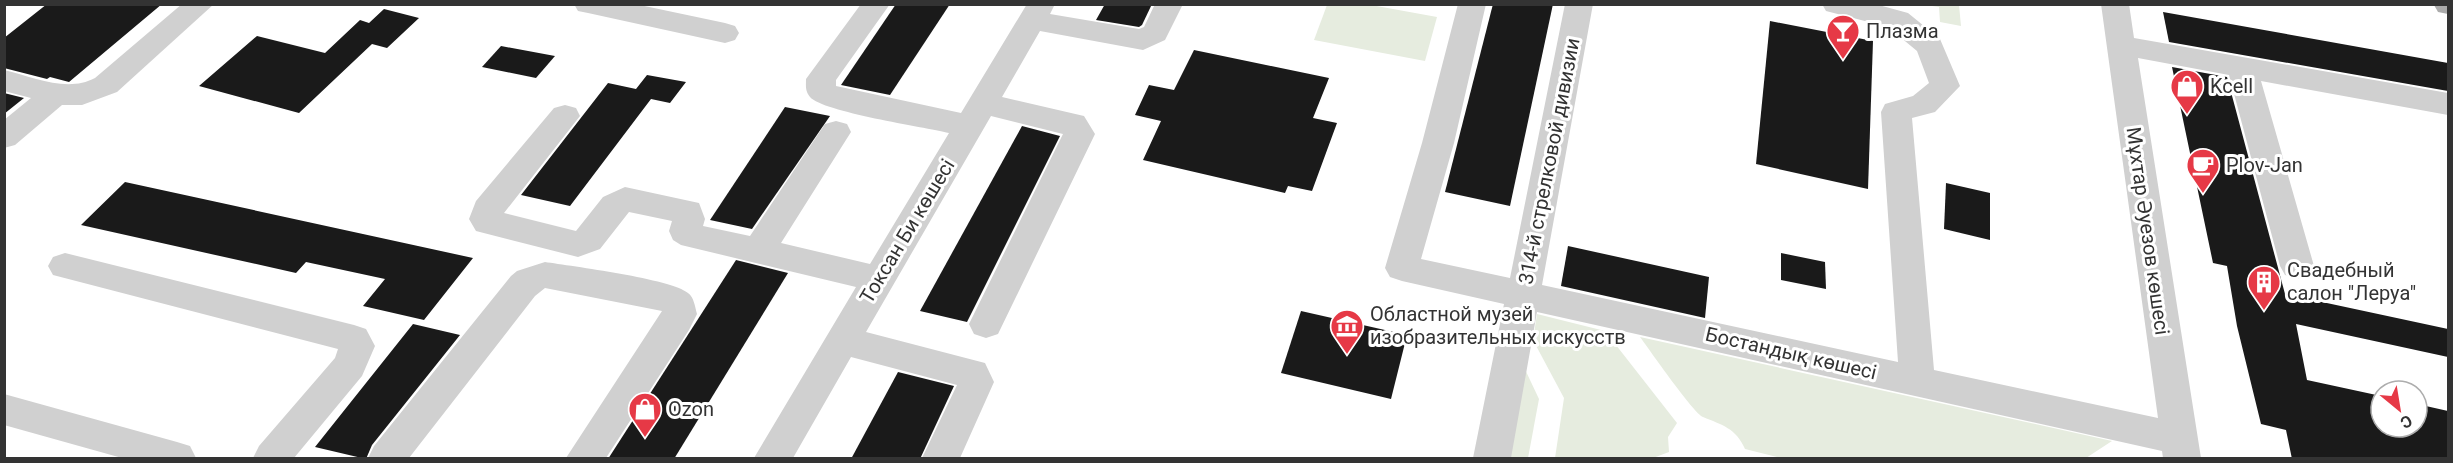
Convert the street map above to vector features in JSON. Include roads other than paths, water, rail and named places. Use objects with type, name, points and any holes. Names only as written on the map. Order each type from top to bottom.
[{"type":"street","points":[[4,80],[81,97],[98,90],[200,4]]},
{"type":"street","points":[[588,4],[725,33]]},
{"type":"street","points":[[876,4],[822,80],[821,90],[831,97],[976,115],[1066,122],[1073,124],[1079,134],[986,324]]},
{"type":"street","points":[[1036,12],[1143,40],[1155,33],[1169,4]]},
{"type":"street","name":"Бостандық көшесі","points":[[1472,4],[1438,143],[1402,267],[1917,382],[2180,449]]},
{"type":"street","name":"314-й стрелковой дивизии","points":[[1492,459],[1579,4]]},
{"type":"street","points":[[1836,4],[1898,20],[1930,46],[1945,86],[1924,104],[1896,112],[1917,382]]},
{"type":"street","name":"Мұхтар Әуезов көшесі","points":[[2115,4],[2180,449]]},
{"type":"street","name":"Токсан Би көшесі","points":[[773,459],[1036,12]]},
{"type":"street","points":[[2121,45],[2448,104]]},
{"type":"street","points":[[2242,67],[2297,266]]},
{"type":"street","points":[[4,137],[57,93]]},
{"type":"street","points":[[565,116],[488,210],[485,219],[488,222],[578,244],[588,240],[619,202],[632,199],[687,212],[689,219],[685,226],[688,234],[878,279]]},
{"type":"street","points":[[758,251],[836,132]]},
{"type":"street","points":[[65,267],[354,339],[357,346],[349,366],[272,459]]},
{"type":"street","points":[[387,459],[523,286],[538,277],[554,274],[666,297],[677,303],[680,308],[677,320],[585,459]]},
{"type":"street","points":[[843,341],[972,374],[976,382],[974,389],[940,459]]},
{"type":"street","points":[[4,409],[177,459]]},
{"type":"place","name":"Плазма","points":[[1843,60]]},
{"type":"place","name":"Kcell","points":[[2187,115]]},
{"type":"place","name":"Plov-Jan","points":[[2203,194]]},
{"type":"place","name":"Свадебный салон \"Леруа\"","points":[[2264,311]]},
{"type":"place","name":"Областной музей изобразительных искусств","points":[[1347,355]]},
{"type":"place","name":"Ozon","points":[[645,438]]}]
